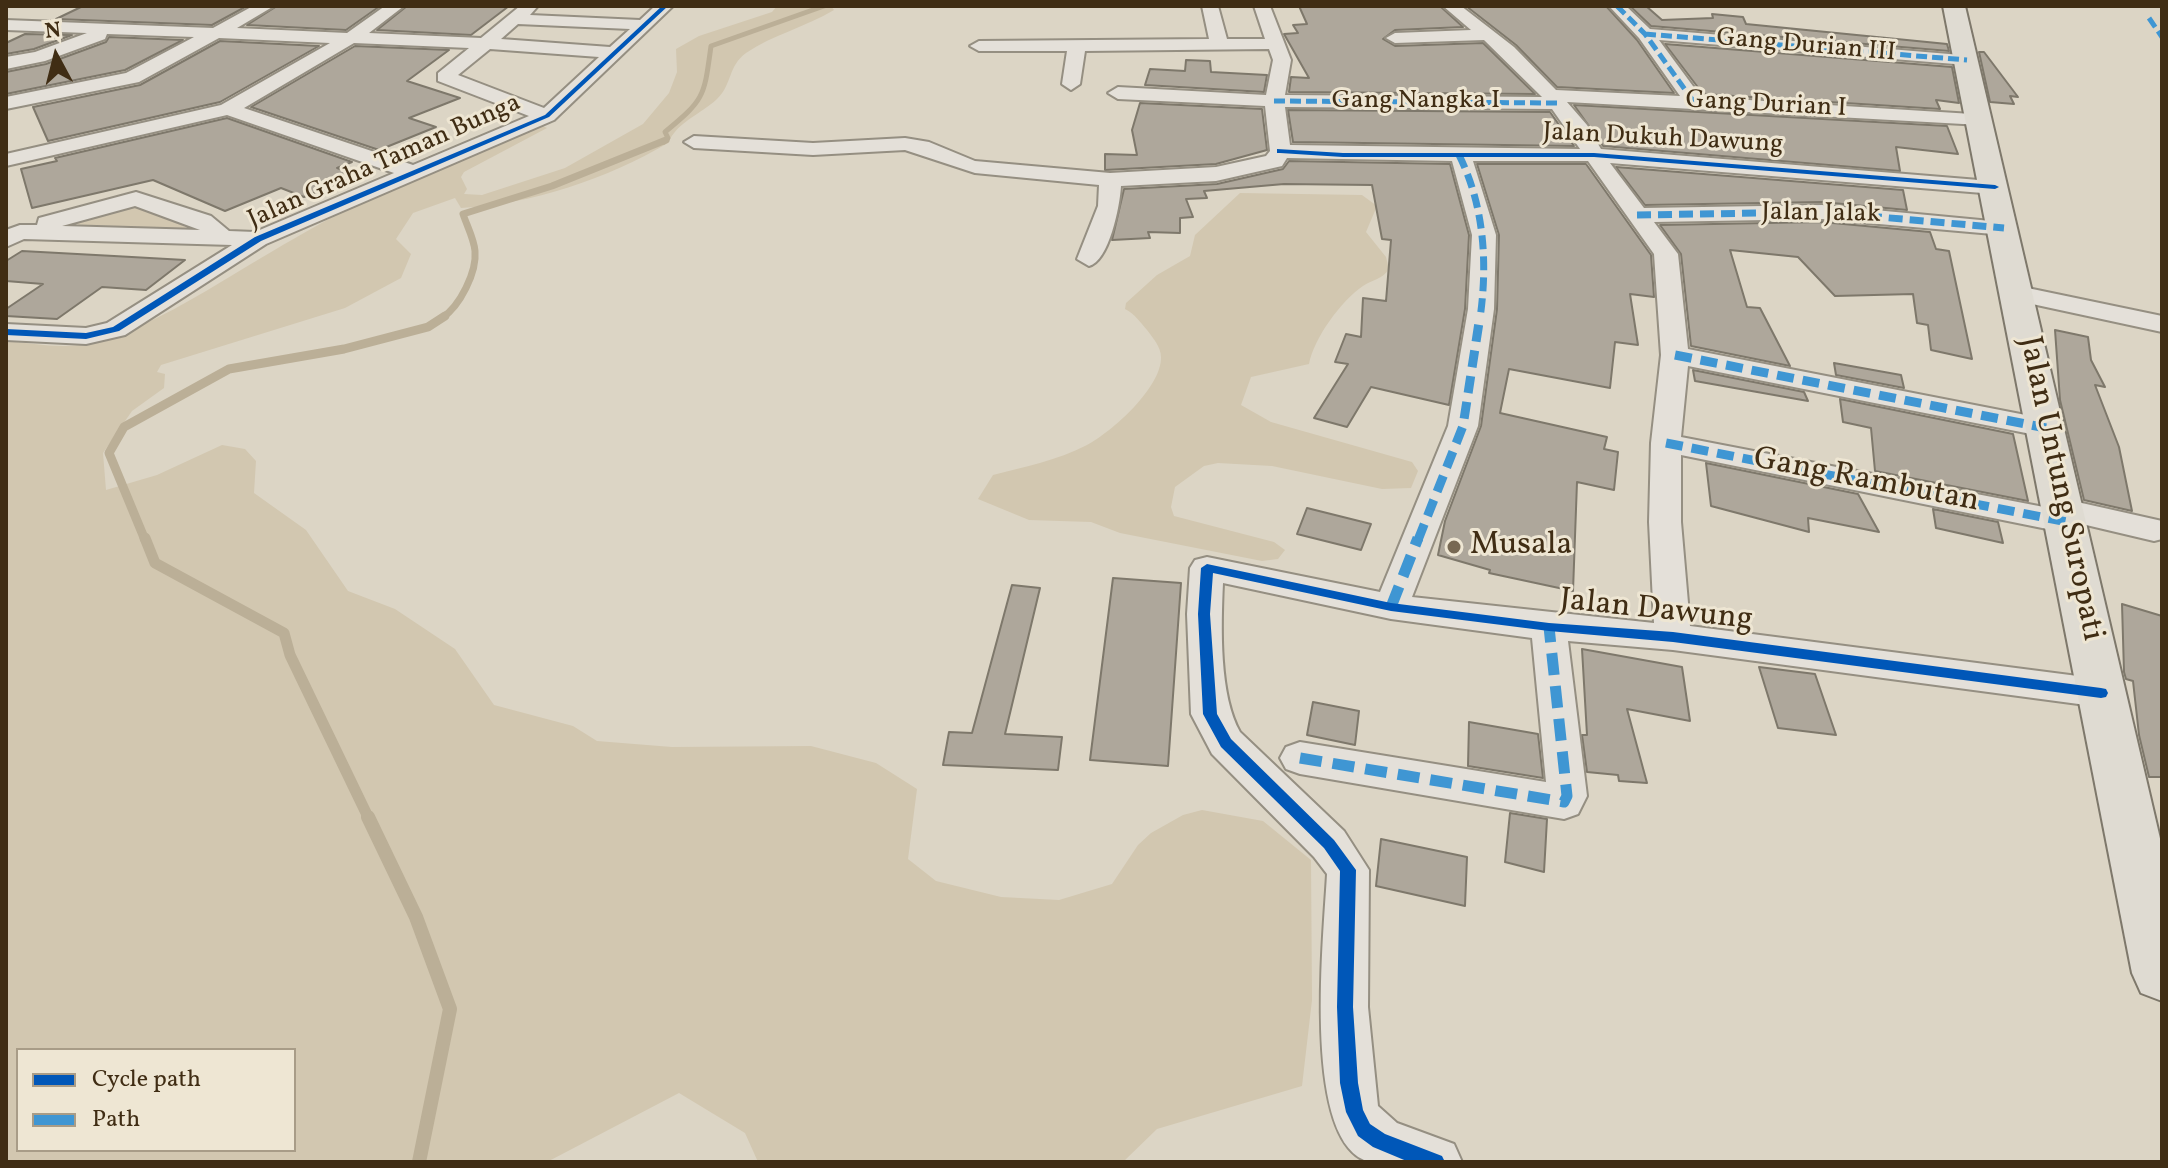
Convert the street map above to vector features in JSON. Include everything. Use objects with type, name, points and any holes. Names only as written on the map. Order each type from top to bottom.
[{"type":"main road","name":"Jalan Untung Suropati","points":[[1954,6],[1981,119],[2162,973]]},
{"type":"street","points":[[6,103],[129,79],[219,34],[266,6]]},
{"type":"street","points":[[6,160],[228,109],[351,38],[396,6]]},
{"type":"street","name":"Jalan Graha Taman Bunga","points":[[530,6],[445,78],[547,116]]},
{"type":"street","name":"Jalan Graha Taman Bunga","points":[[6,332],[86,336],[116,329],[258,239],[547,116],[665,6]]},
{"type":"street","points":[[1210,6],[1219,44]]},
{"type":"street","points":[[694,142],[813,149],[905,144],[930,149],[954,162],[975,167],[1110,180],[1236,172],[1274,161],[1280,151],[1274,101],[1282,60],[1262,6]]},
{"type":"street","name":"Jalan Dukuh Dawung","points":[[1451,6],[1487,35],[1554,99],[1580,129],[1594,155],[1666,254],[1675,355],[1666,443],[1665,522],[1673,637]]},
{"type":"street","points":[[1623,11],[1645,34],[1694,102]]},
{"type":"street","points":[[513,19],[645,25]]},
{"type":"street","points":[[6,25],[483,43],[615,53]]},
{"type":"street","points":[[6,53],[63,27]]},
{"type":"street","points":[[6,63],[39,57],[115,29]]},
{"type":"street","name":"Gang Durian III","points":[[1645,34],[1967,60]]},
{"type":"street","points":[[1395,38],[1487,35]]},
{"type":"street","points":[[979,46],[1006,53],[1077,45],[1276,44]]},
{"type":"street","points":[[1071,84],[1077,45]]},
{"type":"street","points":[[1118,93],[1274,101]]},
{"type":"street","name":"Gang Durian I","points":[[1554,99],[1694,102],[1981,119]]},
{"type":"street","name":"Gang Nangka I","points":[[1274,101],[1554,99]]},
{"type":"street","name":"Jalan Graha Taman Bunga","points":[[228,109],[412,172]]},
{"type":"street","name":"Jalan Dukuh Dawung","points":[[1280,151],[1594,155],[1995,187]]},
{"type":"street","points":[[1391,607],[1463,426],[1481,309],[1484,235],[1467,171],[1459,155]]},
{"type":"street","points":[[1089,259],[1109,206],[1110,180]]},
{"type":"street","name":"Jalan Graha Taman Bunga","points":[[13,236],[136,199],[203,221],[222,237]]},
{"type":"street","name":"Jalan Jalak","points":[[1637,215],[1822,212],[2004,228]]},
{"type":"street","name":"Jalan Graha Taman Bunga","points":[[13,236],[258,239]]},
{"type":"street","points":[[2018,294],[2162,324]]},
{"type":"street","points":[[1675,355],[2046,428]]},
{"type":"street","name":"Gang Rambutan","points":[[1666,443],[2154,530]]},
{"type":"street","name":"Jalan Dawung","points":[[1436,1162],[1366,1132],[1357,1121],[1347,1077],[1348,870],[1329,844],[1226,743],[1210,714],[1204,614],[1207,568],[1391,607],[1549,627],[1673,637],[2101,693]]},
{"type":"street","points":[[1300,758],[1564,802],[1567,796],[1549,627]]},
{"type":"shaded area","points":[[777,6],[831,6],[834,10],[746,53],[736,64],[722,94],[683,124],[668,143],[645,156],[568,188],[542,195],[461,208],[455,198],[413,213],[396,239],[411,254],[401,278],[345,308],[161,365],[157,372],[165,374],[164,388],[132,411],[103,453],[106,490],[157,475],[222,445],[245,449],[256,461],[254,493],[306,530],[348,591],[395,609],[455,649],[494,705],[573,726],[597,741],[672,747],[811,746],[876,763],[917,789],[908,859],[936,881],[1001,897],[1059,900],[1112,884],[1138,845],[1151,833],[1183,815],[1202,810],[1263,821],[1311,860],[1312,1000],[1302,1086],[1157,1129],[1123,1162],[758,1162],[745,1133],[679,1093],[547,1162],[6,1162],[6,341],[70,346],[126,332],[173,309],[398,182],[509,136],[543,126],[547,128],[464,172],[461,177],[467,189],[464,194],[482,195],[565,168],[643,124],[669,93],[677,72],[676,49],[699,36],[772,12]]},
{"type":"shaded area","points":[[1240,193],[1362,195],[1377,206],[1366,232],[1386,257],[1389,269],[1355,293],[1338,310],[1316,343],[1309,364],[1251,377],[1241,405],[1271,422],[1412,462],[1418,471],[1411,488],[1382,489],[1272,466],[1218,463],[1204,466],[1175,487],[1171,507],[1174,516],[1274,542],[1285,550],[1278,559],[1262,561],[1120,533],[1091,522],[1029,520],[978,499],[993,475],[1053,459],[1087,445],[1122,419],[1145,395],[1159,369],[1161,357],[1152,336],[1125,309],[1126,303],[1157,275],[1190,256],[1195,235]]},
{"type":"shaded area","points":[[132,204],[191,229],[63,224]]},
{"type":"building","points":[[83,6],[247,6],[212,25],[56,19]]},
{"type":"building","points":[[277,6],[380,6],[346,30],[247,25]]},
{"type":"building","points":[[407,6],[509,6],[471,35],[377,30]]},
{"type":"building","points":[[1299,6],[1440,6],[1463,27],[1395,30],[1383,39],[1395,46],[1483,43],[1535,94],[1289,92],[1291,77],[1309,78],[1284,34],[1298,33],[1293,25],[1307,24]]},
{"type":"building","points":[[1466,6],[1606,6],[1637,40],[1674,93],[1557,87],[1516,45]]},
{"type":"building","points":[[1630,6],[1646,6],[1662,20],[1713,18],[1712,14],[1743,17],[1746,24],[1947,44],[1949,51],[1651,26]]},
{"type":"building","points":[[25,34],[72,35],[34,49],[6,54],[6,43]]},
{"type":"building","points":[[109,37],[183,40],[125,70],[6,94],[6,72],[46,64],[106,42]]},
{"type":"building","points":[[220,41],[319,46],[220,102],[48,141],[33,107],[140,85]]},
{"type":"building","points":[[1665,44],[1952,67],[1959,103],[1936,100],[1940,109],[1703,94]]},
{"type":"building","points":[[355,46],[449,50],[407,81],[460,98],[409,118],[436,127],[379,150],[251,107]]},
{"type":"building","points":[[1979,52],[1984,52],[2018,97],[2010,96],[2014,104],[1990,102]]},
{"type":"building","points":[[1186,60],[1210,61],[1211,72],[1267,75],[1264,92],[1145,85],[1150,69],[1185,71]]},
{"type":"building","points":[[1140,103],[1262,109],[1267,150],[1216,164],[1105,170],[1105,154],[1137,155],[1132,130]]},
{"type":"building","points":[[1574,105],[1947,126],[1958,154],[1896,147],[1900,171],[1603,146]]},
{"type":"building","points":[[1288,110],[1550,112],[1574,146],[1293,142]]},
{"type":"building","points":[[227,118],[352,162],[337,168],[357,175],[304,197],[281,188],[225,211],[153,180],[32,208],[21,169],[57,161],[55,158]]},
{"type":"building","points":[[1289,161],[1450,164],[1469,235],[1465,309],[1449,405],[1371,387],[1347,427],[1314,418],[1348,364],[1335,362],[1346,334],[1361,337],[1363,298],[1386,301],[1391,240],[1382,239],[1372,185],[1284,184],[1204,191],[1207,198],[1186,199],[1193,217],[1180,218],[1180,233],[1148,232],[1150,238],[1112,240],[1124,189],[1217,184],[1283,169]]},
{"type":"building","points":[[1477,164],[1586,164],[1651,255],[1654,297],[1630,294],[1638,345],[1615,342],[1610,388],[1509,369],[1500,413],[1607,437],[1604,449],[1618,452],[1614,490],[1577,482],[1573,591],[1489,573],[1490,570],[1438,555],[1445,521],[1481,426],[1497,309],[1499,235]]},
{"type":"building","points":[[1616,167],[1903,190],[1907,210],[1822,202],[1645,205]]},
{"type":"building","points":[[1822,222],[1930,232],[1936,249],[1949,251],[1972,359],[1931,350],[1928,325],[1917,323],[1913,294],[1835,296],[1798,257],[1730,250],[1747,307],[1760,308],[1790,366],[1691,346],[1681,254],[1660,225]]},
{"type":"building","points":[[22,251],[185,260],[146,290],[102,287],[57,319],[6,316],[6,309],[43,284],[6,281],[6,261]]},
{"type":"building","points":[[2055,330],[2088,337],[2091,360],[2105,387],[2095,385],[2119,447],[2132,511],[2084,500],[2060,400]]},
{"type":"building","points":[[1834,363],[1901,375],[1904,388],[1836,375]]},
{"type":"building","points":[[1693,370],[1804,392],[1808,401],[1695,381]]},
{"type":"building","points":[[1840,399],[2013,434],[2028,501],[1875,471],[1871,428],[1843,422]]},
{"type":"building","points":[[1706,463],[1858,494],[1879,532],[1808,518],[1809,532],[1711,506]]},
{"type":"building","points":[[1307,508],[1371,524],[1361,550],[1297,534]]},
{"type":"building","points":[[1933,509],[1998,522],[2003,543],[1936,528]]},
{"type":"building","points":[[1113,578],[1181,583],[1168,766],[1090,760]]},
{"type":"building","points":[[1012,585],[1040,588],[1005,734],[1062,737],[1058,770],[943,765],[949,732],[972,733]]},
{"type":"building","points":[[2122,604],[2162,616],[2162,777],[2149,777],[2139,735],[2133,681],[2126,679],[2124,672]]},
{"type":"building","points":[[1582,649],[1682,667],[1690,721],[1627,709],[1647,783],[1619,781],[1618,775],[1587,772],[1582,735],[1587,735]]},
{"type":"building","points":[[1759,667],[1815,674],[1836,735],[1778,728]]},
{"type":"building","points":[[1313,702],[1359,711],[1355,745],[1307,735]]},
{"type":"building","points":[[1469,722],[1538,734],[1543,778],[1468,766]]},
{"type":"building","points":[[1510,813],[1547,819],[1544,872],[1505,862]]},
{"type":"building","points":[[1381,839],[1467,857],[1465,906],[1376,886]]},
{"type":"waterway","points":[[666,140],[665,132],[688,112],[700,96],[711,46],[824,6]]},
{"type":"waterway","points":[[443,317],[461,297],[475,259],[472,237],[463,214],[552,186],[666,140]]},
{"type":"waterway","points":[[145,540],[109,453],[124,427],[229,369],[344,349],[428,327],[443,317]]},
{"type":"waterway","points":[[145,538],[155,563],[284,633],[290,655],[369,819]]},
{"type":"waterway","points":[[368,817],[416,917],[450,1009],[419,1162]]},
{"type":"marked path","points":[[1617,6],[1645,34],[1694,102]]},
{"type":"marked path","points":[[2149,18],[2162,37]]},
{"type":"marked path","points":[[1645,34],[1967,60]]},
{"type":"marked path","points":[[1274,101],[1558,103]]},
{"type":"marked path","points":[[1391,607],[1463,426],[1481,309],[1484,235],[1467,171],[1459,155]]},
{"type":"marked path","points":[[1637,215],[1822,212],[2004,228]]},
{"type":"marked path","points":[[1675,355],[2046,428]]},
{"type":"marked path","points":[[1666,443],[2067,522]]},
{"type":"marked path","points":[[1300,758],[1564,802],[1567,796],[1549,627]]},
{"type":"cycle path","points":[[6,332],[86,336],[116,329],[258,239],[547,116],[665,6]]},
{"type":"cycle path","points":[[1280,151],[1343,155],[1594,155],[1995,187]]},
{"type":"cycle path","points":[[1436,1162],[1379,1141],[1364,1130],[1355,1112],[1346,1047],[1348,870],[1329,844],[1226,743],[1210,714],[1204,614],[1207,568],[1391,607],[1549,627],[1673,637],[2101,693]]},
{"type":"place","name":"Musala","points":[[1454,547]]}]
